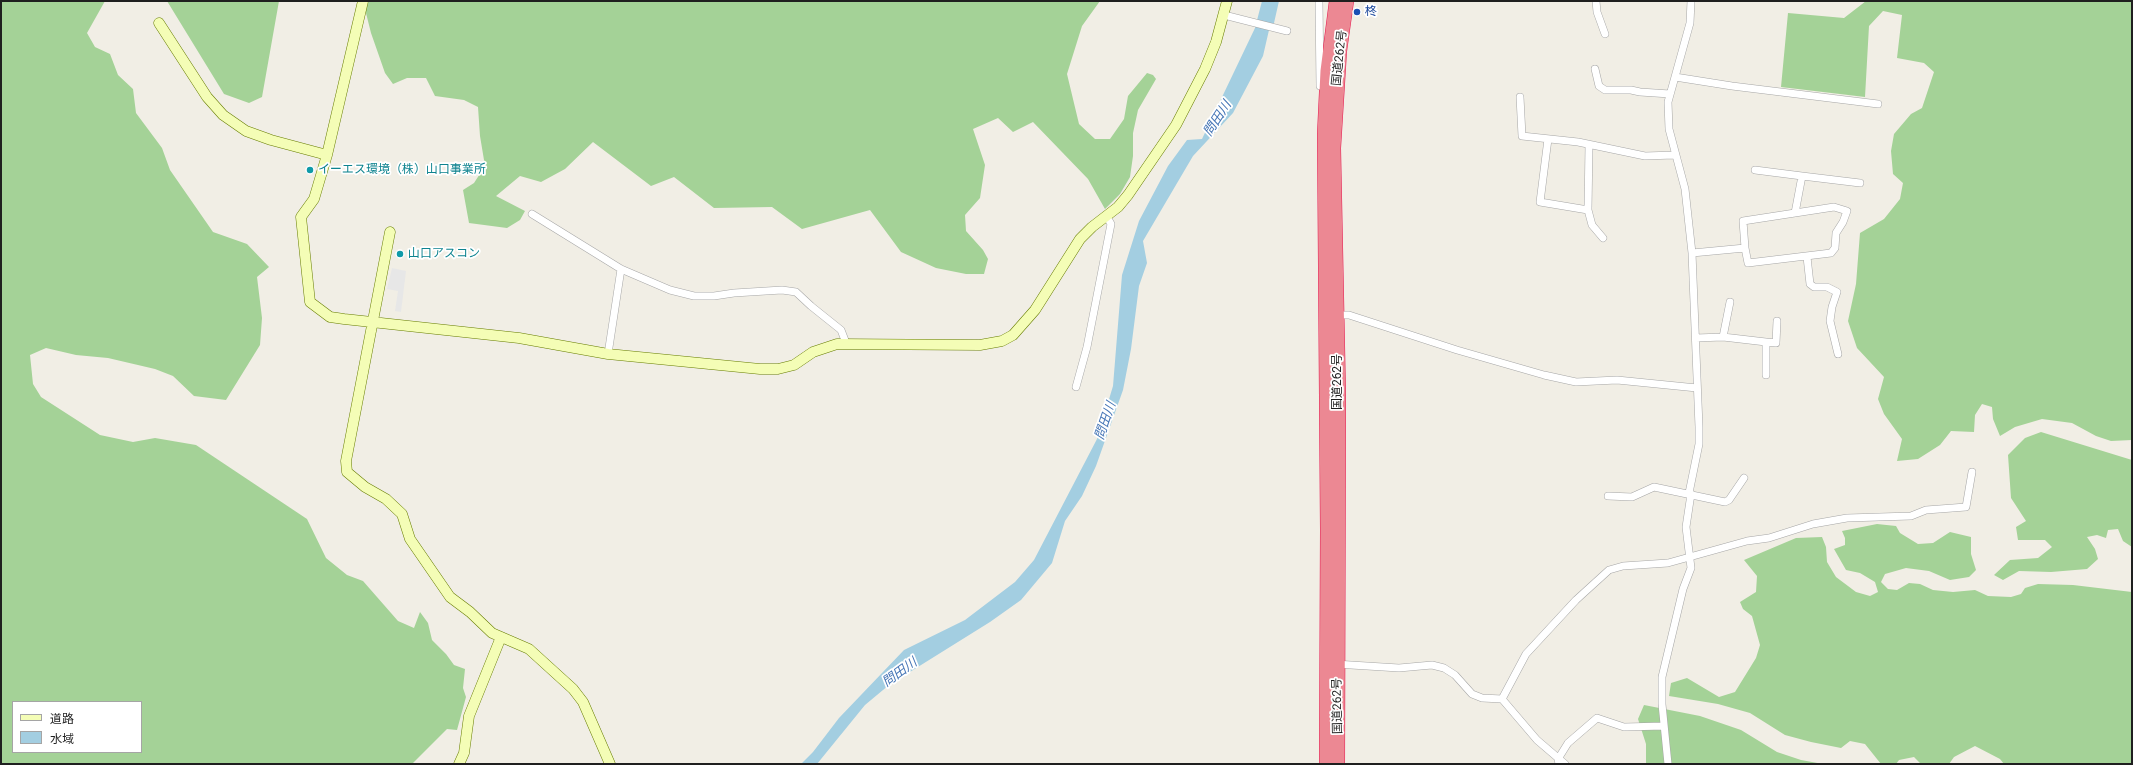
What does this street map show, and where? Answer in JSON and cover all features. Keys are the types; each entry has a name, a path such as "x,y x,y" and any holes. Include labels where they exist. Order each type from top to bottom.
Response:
{"highway":[{"name":"国道262号","path":"1332,314 1324,192 1325,109 1335,1"},
{"name":"国道262号","path":"1326,764 1332,664 1332,314 1334,148 1340,51 1347,1"},
{"name":"国道262号","path":"1332,664 1338,764"}],"street":[{"path":"363,1 327,155 314,199 301,217 310,302 330,317 518,338 608,354 760,369 778,369 794,365 827,346 846,343 980,346 1002,341 1013,335 1025,323 1080,239 1092,226 1107,217 1128,196 1176,125 1205,69 1226,15 1227,1"},
{"path":"1319,1 1324,192"},
{"path":"1596,1 1605,34"},
{"path":"1668,764 1664,726 1662,677 1683,589 1691,568 1686,527 1699,444 1692,253 1685,189 1674,155 1669,129 1668,102 1690,24 1691,1"},
{"path":"1226,15 1285,30"},
{"path":"159,23 207,96 223,115 246,131 271,140 327,155"},
{"path":"1594,69 1599,86 1604,90 1631,90 1670,94"},
{"path":"1675,77 1732,86 1878,104"},
{"path":"1520,97 1522,136 1589,145 1645,156 1674,155"},
{"path":"1548,139 1540,202 1588,210"},
{"path":"1589,145 1588,210 1592,225 1603,238"},
{"path":"1755,170 1860,183"},
{"path":"1795,213 1802,176"},
{"path":"1834,207 1846,210 1843,222 1836,233 1835,248 1831,253 1748,263 1745,248 1743,221 1834,207"},
{"path":"532,214 621,269 670,290 694,296 714,296 734,293 782,290 796,292 841,330 846,343"},
{"path":"1076,387 1087,347 1111,224 1107,217"},
{"path":"390,232 346,461 346,472 365,487 386,499 402,514 410,539 450,596 470,612 485,627 501,637 529,649 573,689 583,702 610,764"},
{"path":"1692,253 1745,248"},
{"path":"1807,257 1810,284 1814,287 1827,287 1837,292 1832,307 1830,321 1838,354"},
{"path":"608,354 621,269"},
{"path":"1723,337 1730,302"},
{"path":"1332,314 1349,316 1544,375 1576,382 1618,380 1697,388"},
{"path":"1696,338 1723,337 1776,343 1777,321"},
{"path":"1766,342 1766,375"},
{"path":"1502,699 1526,654 1576,600 1609,570 1623,566 1668,563 1747,541 1768,538 1813,524 1847,518 1911,516 1926,510 1966,507 1972,472"},
{"path":"1608,496 1632,497 1654,487 1725,502 1729,500 1744,478"},
{"path":"459,764 464,753 469,716 501,637"},
{"path":"1332,664 1392,668 1432,665 1444,668 1455,675 1472,694 1482,698 1502,699 1558,762 1565,764"},
{"path":"1558,762 1568,743 1597,718 1624,727 1664,726"}],"green space":[{"path":"1,1 105,1 87,33 95,47 110,54 118,75 133,89 136,113 162,148 170,170 213,232 247,244 269,267 257,277 262,318 260,345 226,400 194,396 173,376 155,369 108,358 76,355 46,348 30,355 33,384 41,397 100,435 133,442 155,438 196,445 307,519 326,558 347,575 363,581 398,621 414,628 420,612 428,623 432,640 446,654 454,665 465,669 463,688 466,697 457,730 447,729 412,764 1,764"},
{"path":"167,1 279,1 262,97 249,103 224,94"},
{"path":"369,1 1100,1 1082,26 1067,74 1079,124 1095,139 1110,139 1124,119 1128,96 1147,73 1153,75 1156,79 1138,110 1133,133 1133,156 1130,177 1120,194 1105,209 1088,179 1033,122 1013,132 998,118 973,129 985,165 980,198 965,215 966,231 983,250 988,259 984,274 966,274 936,268 901,252 870,210 802,229 772,207 714,208 674,177 651,186 593,142 565,169 541,182 520,176 496,196 525,211 520,220 507,228 469,223 463,190 474,183 485,166 480,136 478,107 464,100 435,96 426,78 407,78 393,84 385,73 371,33 365,9"},
{"path":"1866,1 2132,1 2132,440 2111,441 2096,436 2072,423 2042,419 2015,427 2000,436 1993,419 1992,407 1982,404 1975,415 1974,432 1951,431 1940,445 1918,459 1897,461 1902,439 1884,414 1878,399 1884,377 1857,348 1848,321 1856,284 1860,233 1884,219 1900,199 1903,183 1893,174 1891,151 1894,134 1911,114 1922,108 1934,72 1924,63 1897,58 1902,15 1883,11 1869,26 1865,97 1781,87 1788,13 1844,18"},
{"path":"2041,432 2132,460 2132,547 2123,541 2118,529 2108,530 2106,538 2097,535 2087,537 2095,549 2098,559 2087,569 2051,572 2019,571 2003,580 1994,575 2010,560 2038,558 2052,547 2045,540 2018,540 2016,527 2026,521 2011,498 2008,455 2025,438"},
{"path":"1877,524 1896,526 1900,533 1918,544 1933,543 1950,532 1971,537 1971,554 1976,570 1969,577 1950,580 1929,571 1906,568 1885,574 1881,582 1888,589 1897,590 1909,583 1920,584 1933,590 1953,592 1975,590 1988,596 2011,597 2021,594 2025,588 2038,584 2073,585 2132,592 2132,764 2004,764 2000,759 1975,746 1954,757 1949,764 1921,764 1914,757 1899,760 1896,764 1881,764 1865,744 1850,741 1841,748 1811,742 1785,735 1750,713 1718,704 1669,696 1671,683 1687,678 1719,697 1735,692 1756,658 1760,645 1752,616 1743,609 1740,602 1756,592 1757,576 1744,560 1796,538 1822,537 1826,547 1827,562 1836,577 1856,592 1870,596 1878,592 1875,582 1860,573 1846,570 1834,549 1845,545 1845,538 1842,531"},
{"path":"1644,705 1700,716 1741,730 1777,752 1801,760 1823,764 1646,764 1646,744 1638,719"}],"shaded area":[{"path":"392,268 406,271 401,312 395,311 398,291 387,289"}],"water":[{"name":"問田川","path":"1262,1 1279,1 1274,23 1269,30 1263,56 1233,113 1193,156 1143,241 1147,263 1139,286 1131,349 1123,390 1096,466 1082,496 1065,521 1052,563 1021,600 990,622 889,685 865,705 817,764 801,764 813,752 839,718 904,650 965,620 1015,582 1034,560 1097,439 1113,386 1122,275 1139,221 1168,166 1187,140 1202,139 1255,28"}],"place":[{"name":"柊","path":"1357,12"},
{"name":"イーエス環境（株）山口事業所","path":"310,170"},
{"name":"山口アスコン","path":"400,254"}]}
